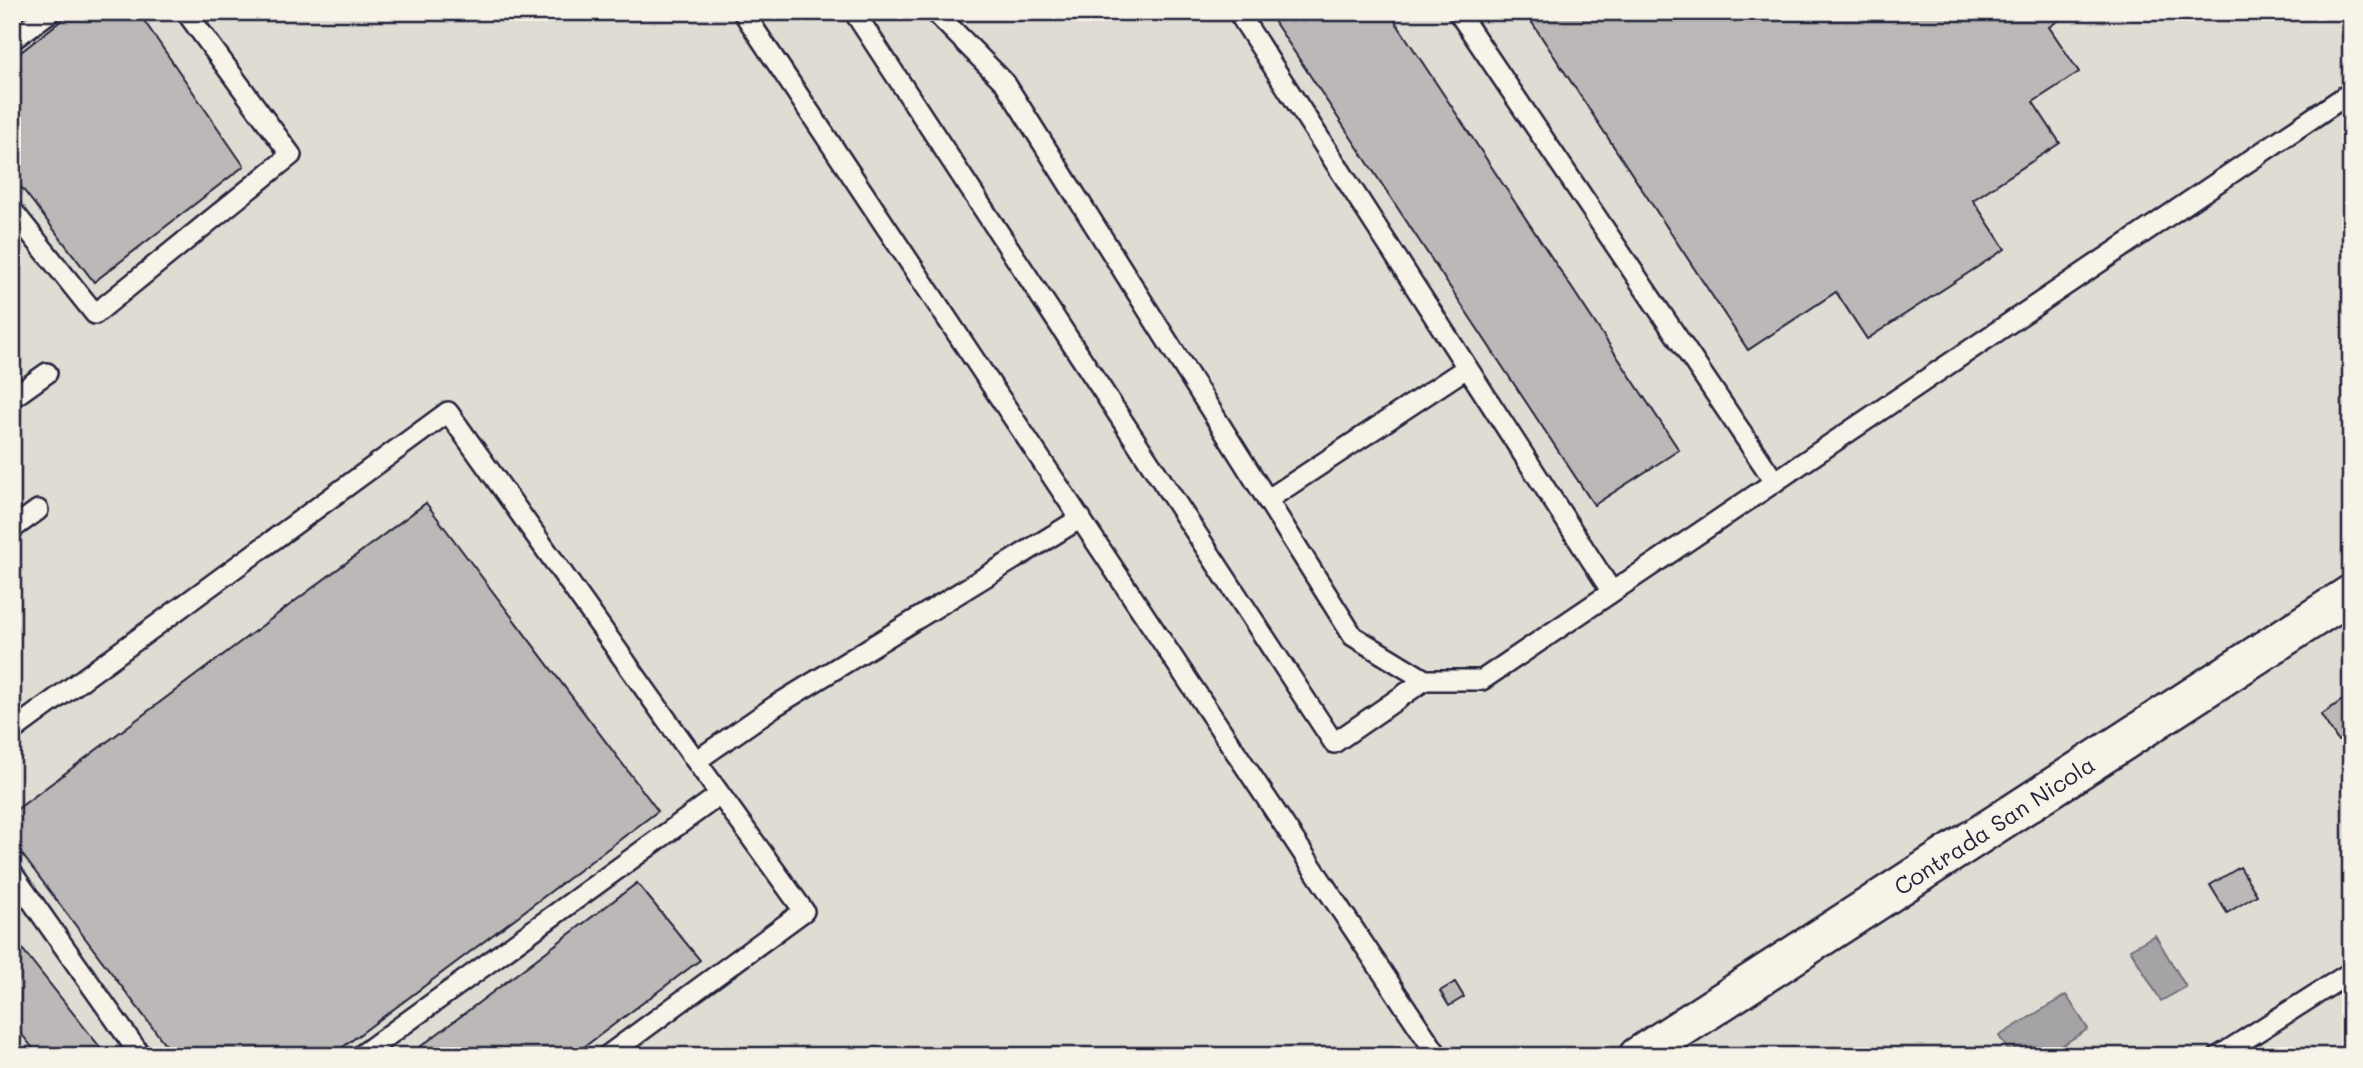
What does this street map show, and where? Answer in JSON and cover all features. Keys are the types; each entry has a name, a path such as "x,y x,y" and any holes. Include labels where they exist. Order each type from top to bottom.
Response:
{"street":[{"name":"Contrada San Nicola","path":"1651,1052 2351,594"}],"lane":[{"path":"12,40 50,12"},
{"path":"12,210 95,314 291,155 186,12"},
{"path":"743,12 1438,1056"},
{"path":"854,12 1334,743 1425,680"},
{"path":"935,12 1005,83 1353,636 1425,680 1482,680 2351,92"},
{"path":"1238,12 1465,369 1612,592"},
{"path":"1458,12 1775,482"},
{"path":"1267,500 1465,369"},
{"path":"12,398 47,373"},
{"path":"12,731 448,412 696,761 718,796 804,911 607,1056"},
{"path":"12,528 38,510"},
{"path":"696,761 775,706 1081,518"},
{"path":"360,1056 718,796"},
{"path":"12,873 141,1056"},
{"path":"2219,1056 2351,972"}],"shaded area":[{"path":"12,12 2351,12 2351,1056 12,1056"},
{"path":"2155,935 2186,987 2161,1001 2130,949"},
{"path":"2066,995 2088,1029 2045,1056 2012,1056 1999,1036"}],"building":[{"path":"72,12 138,12 244,166 94,282 12,175 12,59"},
{"path":"1268,12 1389,12 1679,450 1594,505"},
{"path":"1525,12 2071,12 2049,27 2079,72 2033,102 2060,143 1973,200 2005,249 1867,339 1836,292 1748,350"},
{"path":"426,503 658,811 331,1056 174,1056 12,841 12,813"},
{"path":"2351,694 2351,734 2338,741 2321,715"},
{"path":"2240,867 2257,895 2227,913 2210,885"},
{"path":"637,883 700,960 572,1056 408,1056"},
{"path":"12,936 107,1056 39,1056 12,1022"},
{"path":"1455,982 1464,997 1449,1006 1440,991"}]}
